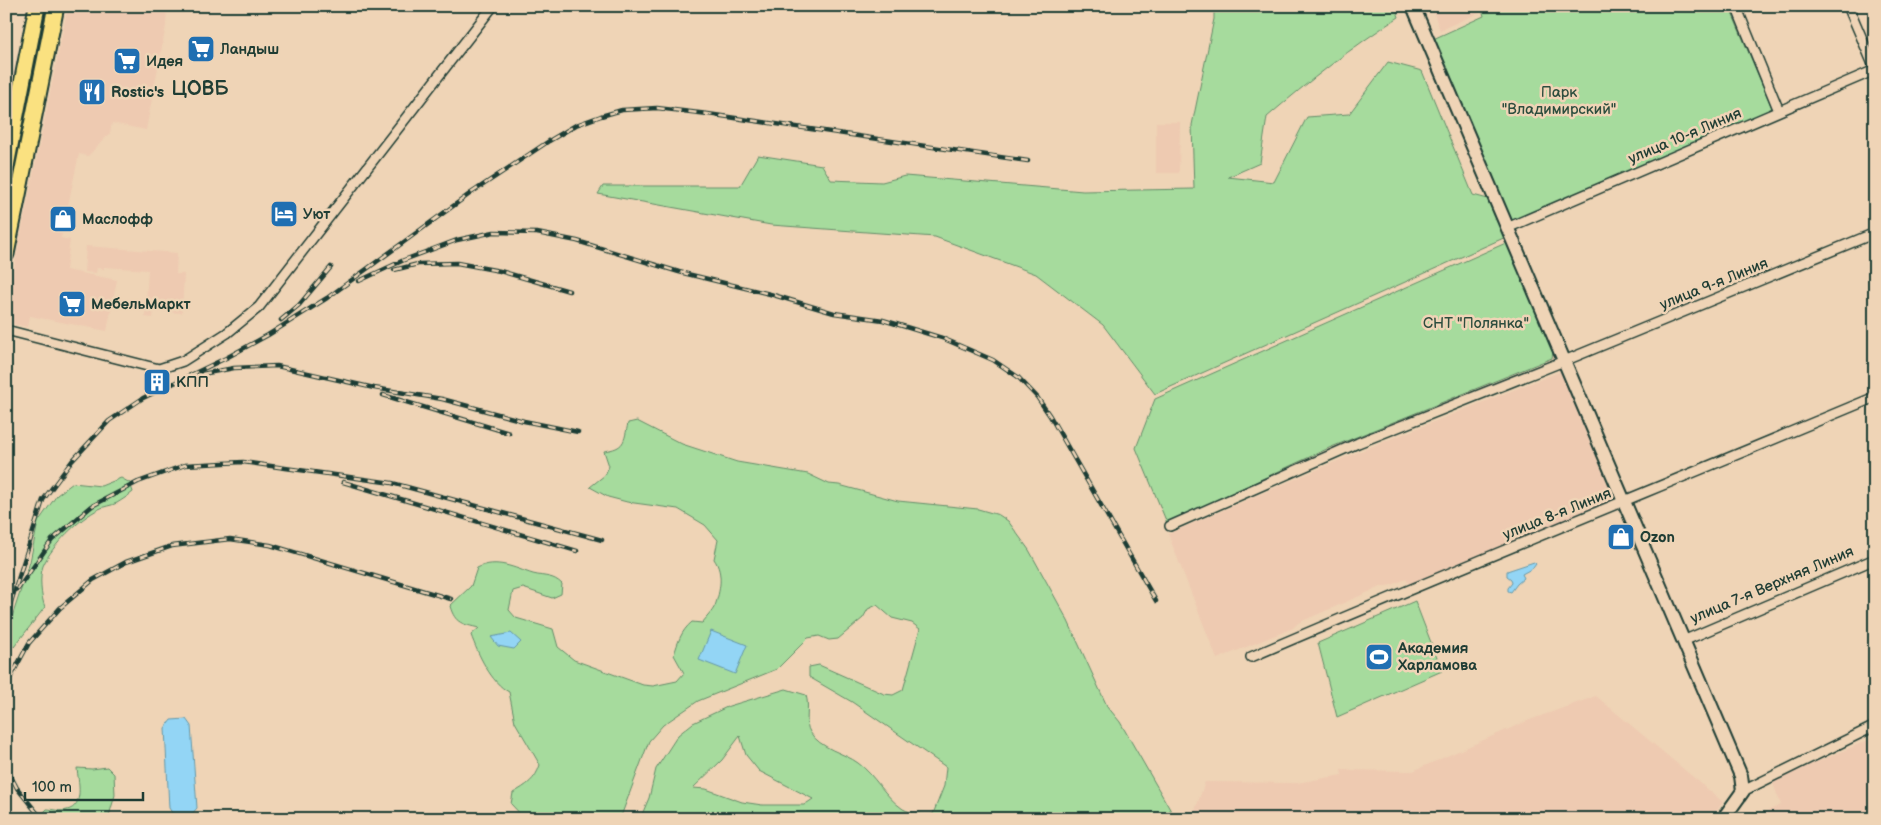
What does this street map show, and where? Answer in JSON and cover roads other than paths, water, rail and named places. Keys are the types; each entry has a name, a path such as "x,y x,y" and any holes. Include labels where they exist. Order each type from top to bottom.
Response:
{"highway":[{"path":"6,166 10,128 37,6"},
{"path":"6,254 56,6"}],"street":[{"path":"6,330 159,369 184,361 220,337 259,307 493,6"},
{"path":"1413,6 1741,776 1743,791"},
{"path":"1736,6 1780,111"},
{"path":"1848,6 1875,69"},
{"name":"улица 10-я Линия","path":"1507,228 1875,69"},
{"name":"улица 9-я Линия","path":"1170,526 1358,443 1564,361 1875,233"},
{"name":"улица 8-я Линия","path":"1251,657 1393,596 1875,397"},
{"name":"улица 7-я Верхняя Линия","path":"1683,641 1875,559"},
{"path":"1723,819 1743,791 1874,726"}],"water":[{"path":"1534,562 1536,564 1533,568 1522,574 1524,578 1511,592 1508,591 1512,583 1511,579 1507,576 1507,571"},
{"path":"711,631 747,645 735,674 699,660"},
{"path":"511,633 521,642 514,649 498,646 491,637"},
{"path":"186,719 191,726 197,808 191,815 174,816 169,808 165,728 171,720"}],"railway":[{"path":"6,618 43,500 72,461 109,421 143,398 226,358 268,335 327,298 471,193 576,125 622,110 657,108 1028,161"},
{"path":"359,281 404,260 457,240 494,232 537,233 577,241 679,272 770,294 834,313 883,320 942,338 993,360 1018,377 1037,397 1050,416 1156,601"},
{"path":"394,270 418,264 457,263 500,271 569,291"},
{"path":"281,320 299,305 331,267"},
{"path":"202,374 234,368 277,366 374,388 442,399 524,421 578,432"},
{"path":"383,395 509,433"},
{"path":"18,589 52,540 92,506 138,482 185,465 243,462 392,483 602,540"},
{"path":"343,482 577,551"},
{"path":"6,686 29,643 60,608 93,580 126,562 172,546 230,539 270,545 451,599"},
{"path":"6,767 17,788 42,819"}],"place":[{"name":"Ландыш","path":"201,49"},
{"name":"Идея","path":"127,61"},
{"name":"Rostic's","path":"92,92"},
{"name":"Уют","path":"284,214"},
{"name":"Маслофф","path":"63,219"},
{"name":"МебельМаркт","path":"72,304"},
{"name":"КПП","path":"157,382"},
{"name":"Ozon","path":"1621,537"},
{"name":"Академия Харламова","path":"1379,657"}],"district":[{"name":"ЦОВБ","path":"200,89"}],"park label":[{"name":"Парк \"Владимирский\"","path":"1559,100"},
{"name":"СНТ \"Полянка\"","path":"1476,323"}]}
